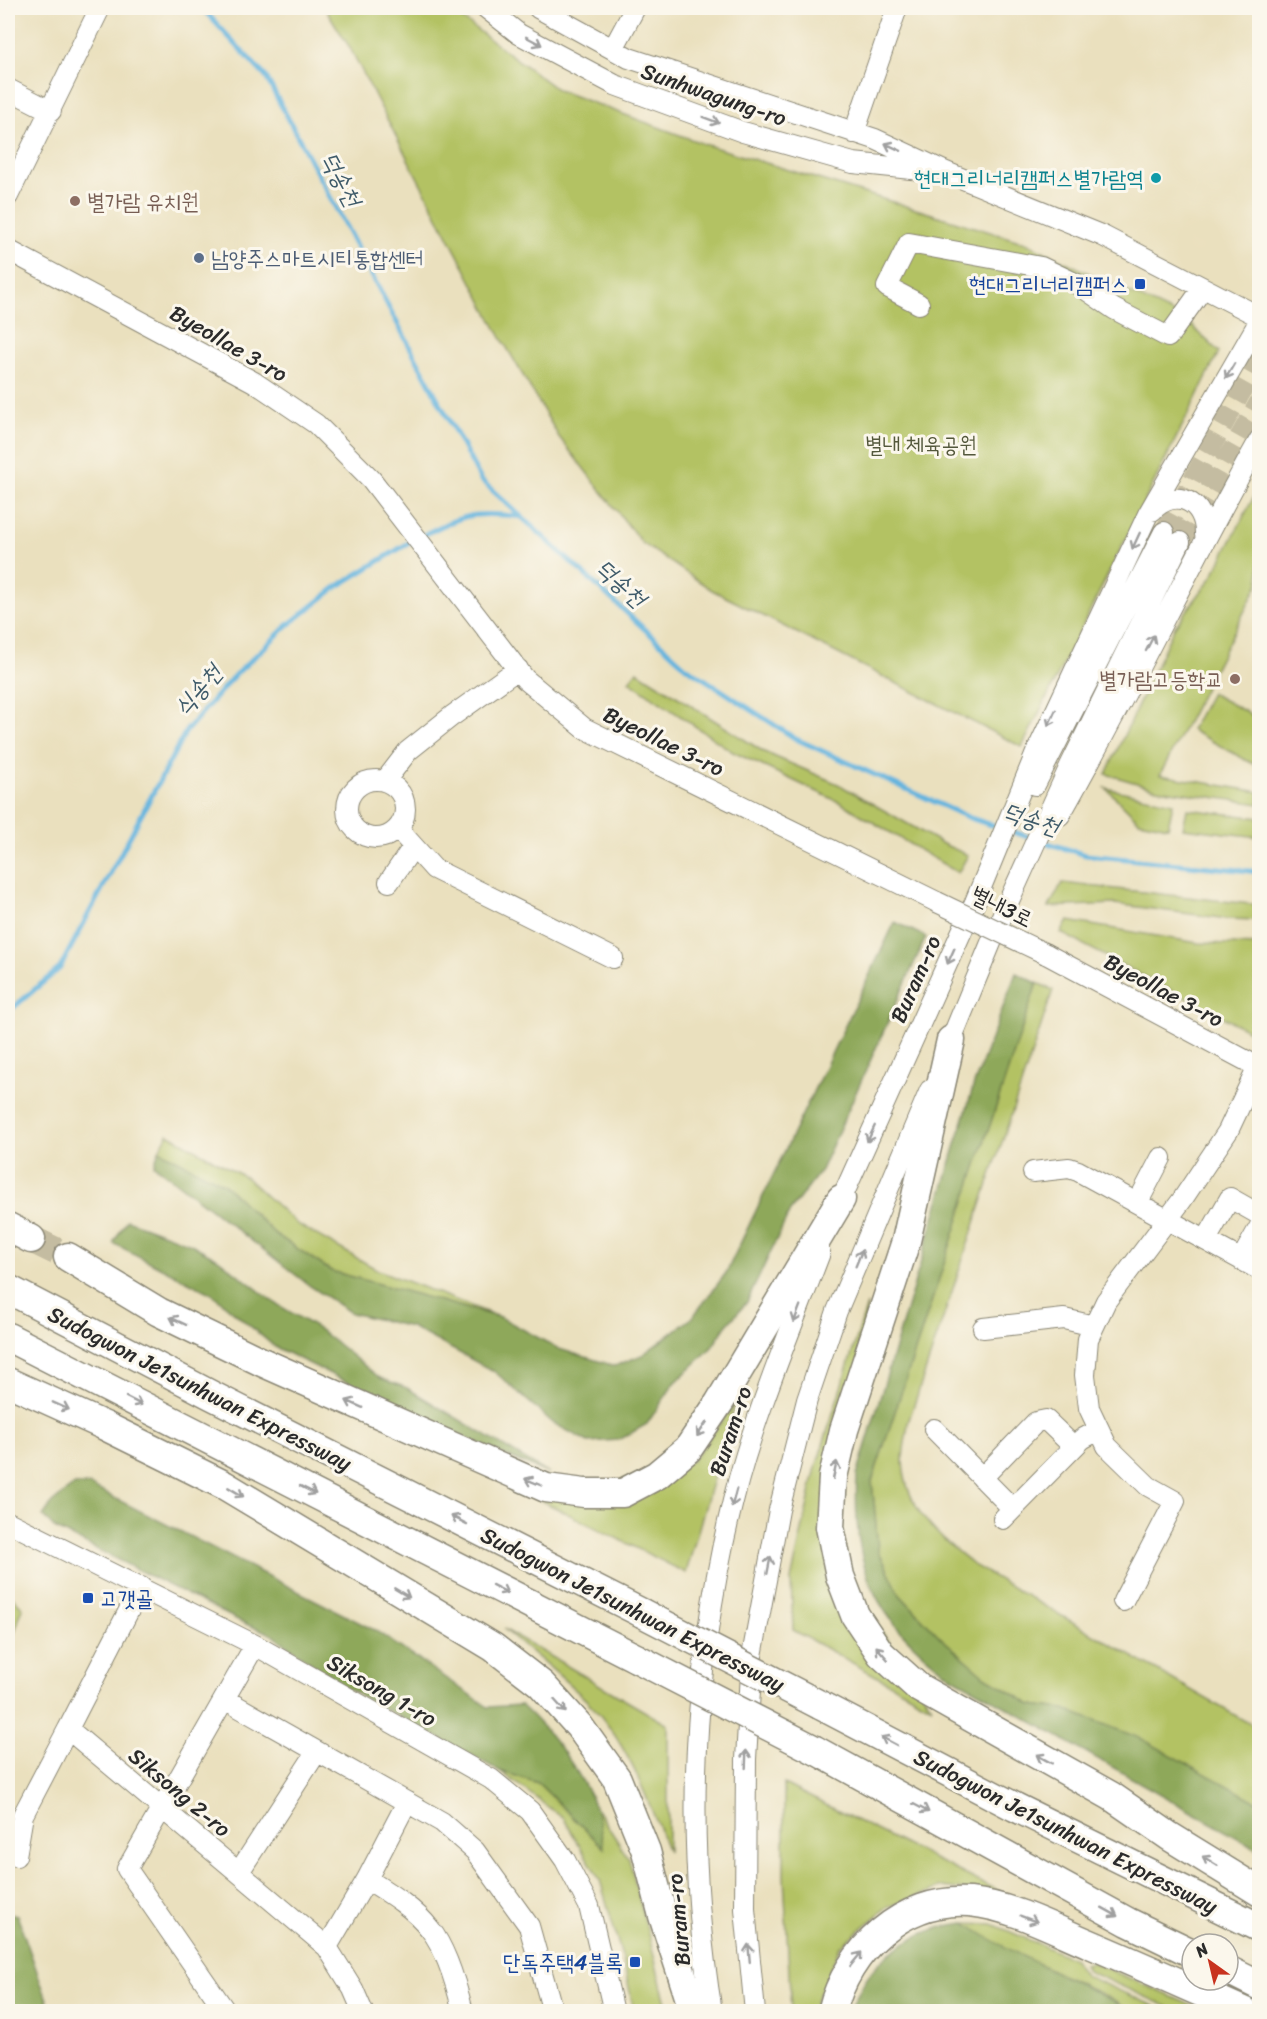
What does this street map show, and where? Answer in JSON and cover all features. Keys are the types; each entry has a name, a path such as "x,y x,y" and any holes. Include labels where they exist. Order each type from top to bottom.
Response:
{"highway":[{"path":"951,1040 906,1241 844,1430 833,1477 830,1527 840,1576 855,1615 881,1654 920,1688 1111,1796 1260,1892"},
{"path":"68,1257 159,1312 264,1363 536,1484 546,1488 584,1493 623,1493 657,1475 688,1449 719,1403 841,1199"},
{"name":"Sudogwon Je1sunhwan Expressway","path":"8,1289 211,1395 642,1612 1015,1807 1260,1928"},
{"name":"Sudogwon Je1sunhwan Expressway","path":"8,1337 815,1750 1128,1922 1180,1947"},
{"path":"8,1382 224,1485 493,1647 541,1684 579,1726 617,1779 646,1851 663,1916 694,2012"},
{"path":"832,2012 837,1990 853,1961 902,1916 934,1905 969,1902 1008,1911 1050,1927 1245,2012"},
{"path":"1240,1976 1260,1986"}],"street":[{"path":"8,196 100,8"},
{"name":"Sunhwagung-ro","path":"486,8 519,34 615,85 743,132 852,163 946,172"},
{"name":"Sunhwagung-ro","path":"538,8 629,58 875,139 946,172 1103,236 1260,319"},
{"path":"612,49 635,8"},
{"path":"854,133 897,8"},
{"path":"8,89 51,111"},
{"path":"919,304 887,287 909,243 1041,267 1079,285 1114,309 1168,337 1203,288"},
{"name":"Byeollae 3-ro","path":"8,250 254,382 316,424 371,479 525,679 584,728 937,902"},
{"path":"1043,755 1148,514 1260,319"},
{"path":"755,2012 745,1909 746,1760 752,1656 779,1510 807,1400 837,1311 1002,916 1077,768 1260,440"},
{"path":"1148,514 1159,503 1171,499 1186,501 1196,507 1205,521 1205,535"},
{"path":"1043,755 1172,537 1077,768"},
{"path":"386,781 408,752 452,716 518,669"},
{"name":"Buram-ro","path":"712,2012 696,1840 696,1749 706,1625 733,1500 772,1380 841,1199 1043,755"},
{"path":"374,779 386,781 396,787 402,796 405,807 404,819 398,829 388,836 377,839 366,837 356,831 349,822 346,811 348,799 353,789 363,782 374,779"},
{"path":"398,829 412,847 434,868 613,958"},
{"path":"389,882 412,847"},
{"name":"별내3로","path":"937,902 1046,954"},
{"name":"Byeollae 3-ro","path":"1046,954 1259,1067"},
{"path":"1123,1601 1175,1502 1148,1486 1107,1446 1089,1408 1086,1375 1088,1339 1106,1301 1168,1218 1228,1131 1259,1067"},
{"path":"1138,1202 1161,1158"},
{"path":"1033,1172 1069,1168 1168,1218 1260,1270"},
{"path":"1206,1240 1230,1198 1260,1215"},
{"path":"1241,1260 1260,1226"},
{"path":"983,1328 1064,1318 1094,1326"},
{"path":"982,1478 1036,1422 1046,1420 1074,1447"},
{"path":"934,1429 982,1478 1008,1514 1082,1439 1100,1430"},
{"name":"Siksong 1-ro","path":"8,1521 255,1645 491,1779 530,1811 565,1860 589,1906 614,2012"},
{"path":"16,1856 23,1815 141,1587"},
{"path":"226,2012 127,1869 226,1700 255,1645"},
{"path":"226,1700 316,1753 442,1822 475,1851 501,1883 530,1926 553,2012"},
{"name":"Siksong 2-ro","path":"68,1729 327,1947 353,1989 363,2012"},
{"path":"238,1872 316,1753"},
{"path":"327,1947 367,1879 407,1802"},
{"path":"367,1879 395,1897 430,1929 455,1981 463,2012"}],"green space":[{"name":"별내 체육공원","path":"325,8 448,8 558,90 704,144 1026,243 1185,319 1219,352 1022,747 712,590 642,543 559,437 500,336 350,48"},
{"path":"1259,487 1259,583 1160,775 1259,792 1259,804 1157,789 1106,774 1174,628 1212,577"},
{"path":"637,671 764,752 838,784 943,844 968,855 958,873 841,803 733,752 629,681"},
{"path":"1211,693 1259,719 1259,751 1253,764 1191,730"},
{"path":"1106,788 1173,803 1168,827 1139,821"},
{"path":"1187,809 1259,818 1259,837 1183,828"},
{"path":"1062,883 1259,905 1259,920 1228,919 1115,904 1049,907"},
{"path":"1068,921 1198,943 1259,945 1259,1036 1061,933"},
{"path":"895,922 926,937 821,1170 790,1211 747,1302 726,1326 712,1347 673,1385 647,1424 619,1440 588,1442 553,1423 495,1372 411,1327 351,1313 310,1286 154,1165 159,1150 224,1184 275,1234 331,1271 502,1318 559,1349 615,1366 642,1355 692,1318 726,1273"},
{"path":"1016,973 1037,983 872,1481 878,1550 900,1595 941,1638 985,1676 1031,1705 1064,1709 1142,1739 1259,1803 1259,1850 951,1676 903,1635 886,1613 873,1590 864,1565 856,1508 857,1475 974,1084"},
{"path":"1037,983 1053,990 908,1423 903,1456 905,1478 917,1508 927,1521 949,1545 975,1566 1259,1729 1259,1803 1064,1709 1031,1705 985,1676 941,1638 900,1595 878,1550 872,1481"},
{"path":"168,1134 247,1178 297,1224 378,1270 502,1318 331,1271 275,1234 224,1184 159,1150"},
{"path":"127,1220 191,1244 218,1259 275,1303 320,1330 380,1378 407,1388 549,1474 360,1393 349,1383 275,1347 212,1294 113,1243"},
{"path":"867,1305 866,1326 825,1547 932,1707 793,1630 791,1580 816,1467"},
{"path":"735,1403 686,1573 524,1492 549,1499 692,1461"},
{"path":"74,1485 89,1485 376,1631 488,1707 521,1705 553,1739 581,1779 597,1812 604,1848 538,1783 500,1771 346,1688 270,1633 248,1625 54,1528 43,1516 52,1503"},
{"path":"8,1592 23,1608 8,1651"},
{"path":"504,1629 668,1725 668,1852 636,1772 615,1735 588,1702"},
{"path":"500,1771 538,1783 603,1847 596,1808 629,1859 668,2011 634,2011 623,1960 600,1880 564,1819"},
{"path":"784,1784 1006,1895 942,1887 886,1908 840,1947 816,2001 817,2011 791,2011 784,1877"},
{"path":"8,1913 17,1915 51,2011 8,2011"},
{"path":"965,1923 992,1924 1074,1959 1084,1975 1165,2011 1130,2011 1104,1995 996,1944"},
{"path":"965,1923 1005,1947 1130,2011 849,2011 868,1975 891,1953 926,1932"},
{"path":"1092,1962 1204,2011 1177,2011 1087,1971 1084,1964"}],"waterway":[{"name":"덕송천","path":"202,8 266,77 481,480 686,667 796,739 970,818 1001,828"},
{"name":"식송천","path":"420,537 447,523 469,516 492,514 522,517"},
{"name":"식송천","path":"8,1012 60,968 186,731 233,677 288,625 338,586 412,541"},
{"name":"덕송천","path":"1010,831 1032,838"},
{"name":"덕송천","path":"1041,841 1086,855 1260,872"}],"tunnel":[{"path":"1164,532 1260,358"},
{"path":"1180,542 1260,401"},
{"path":"31,1239 68,1257"}],"place":[{"name":"현대그리너리캠퍼스별가람역","path":"1156,178"},
{"name":"별가람 유치원","path":"75,201"},
{"name":"남양주스마트시티통합센터","path":"199,258"},
{"name":"현대그리너리캠퍼스","path":"1140,284"},
{"name":"별가람고등학교","path":"1235,679"},
{"name":"고갯골","path":"88,1598"},
{"name":"단독주택4블록","path":"635,1962"}]}
